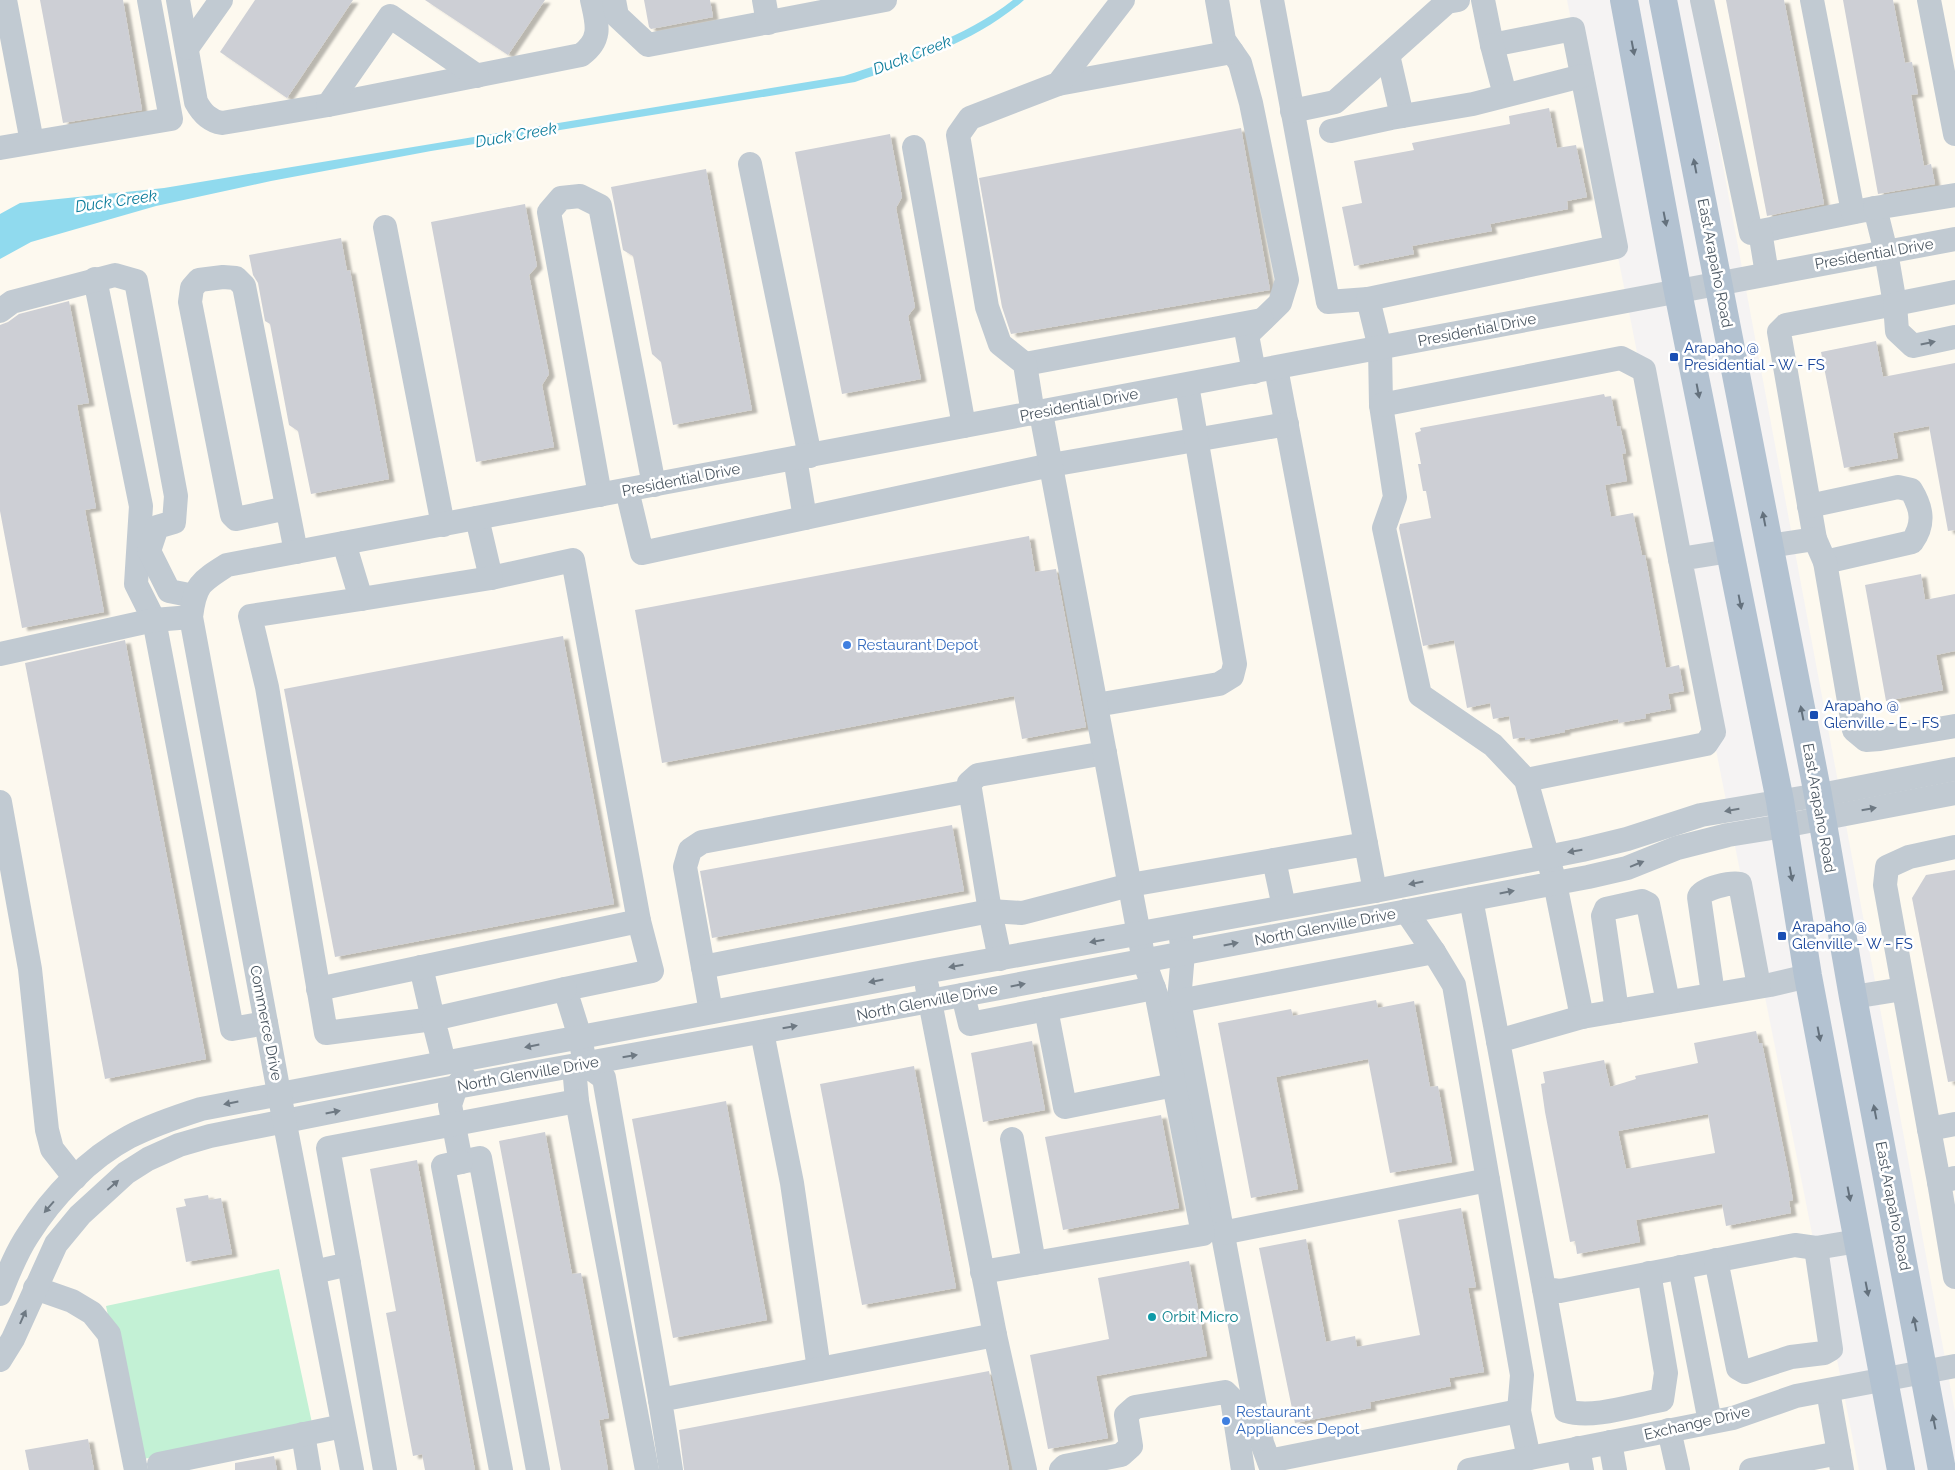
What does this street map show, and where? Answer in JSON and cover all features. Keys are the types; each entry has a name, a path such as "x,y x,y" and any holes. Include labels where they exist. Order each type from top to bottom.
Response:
{"main road":[{"path":"1624,0 1678,292 1781,814 1808,976 1901,1470"},
{"name":"East Arapaho Road","path":"1663,0 1786,632 1942,1470"},
{"path":"1730,552 1759,584 1772,617 1786,632"}],"street":[{"path":"5,0 32,142"},
{"path":"0,148 171,119 149,0"},
{"path":"178,0 196,102 204,115 222,123 328,105 581,56 596,38 596,23 592,0"},
{"path":"187,48 221,0"},
{"path":"614,0 617,16 648,45 766,11 885,0"},
{"path":"1058,84 1123,0"},
{"path":"1217,0 1224,40 1240,63 1251,103 1287,280 1280,303 1247,335 1265,370 1287,424 1375,891"},
{"path":"1272,0 1328,302 1368,299 1616,247 1573,30 1492,44"},
{"path":"1292,111 1336,102 1447,2 1458,0"},
{"path":"1483,0 1505,95"},
{"path":"1702,0 1751,233 1864,210 1955,195"},
{"path":"1812,0 1864,210 1886,252 1895,304 1897,331 1913,346 1955,337"},
{"path":"1930,0 1955,134"},
{"path":"328,105 390,16 477,76"},
{"path":"982,1272 1203,1234 1154,988 1144,961 1051,465 1025,364 1000,344 987,307 958,135 970,118 1058,84 1232,52"},
{"path":"1388,55 1402,116"},
{"path":"1331,131 1473,104 1582,76"},
{"path":"914,147 964,426"},
{"path":"750,164 803,457 805,518"},
{"path":"600,495 549,212 561,198 580,196 600,206 654,485"},
{"path":"385,227 443,524"},
{"path":"1760,231 1767,274"},
{"name":"Presidential Drive","path":"197,597 227,565 1955,239"},
{"path":"0,311 12,302 114,274 136,281 176,496 174,522 157,527 144,551 136,584 154,620 232,1029 266,1023"},
{"path":"287,508 236,519 232,515 190,302 192,288 199,280 236,278 244,286 296,552"},
{"path":"95,279 141,506 144,551 169,591 197,597"},
{"path":"1955,292 1786,325 1778,332 1815,539 1825,562 1854,730 1866,740 1955,726"},
{"path":"1368,299 1380,348 1381,405 1395,497 1384,528 1420,695 1493,745 1526,780 1549,856 1582,1017"},
{"path":"1025,364 1262,320"},
{"path":"1381,405 1621,358 1644,370 1714,732 1706,744 1526,780"},
{"path":"1096,705 1219,684 1232,676 1235,664 1188,385"},
{"path":"628,490 642,553 1051,465 1287,424"},
{"path":"1809,506 1898,487 1910,490 1919,504 1920,530 1912,542 1825,562"},
{"path":"477,518 491,578"},
{"path":"1769,546 1815,539"},
{"path":"344,543 361,599"},
{"path":"1680,560 1730,552"},
{"path":"573,560 639,921 652,971 433,1019 326,1033 267,687 250,616 361,599 491,578 573,560"},
{"path":"0,654 154,620 197,597"},
{"name":"Commerce Drive","path":"197,597 266,1023 352,1470"},
{"path":"1000,959 990,911 969,783 978,774 1105,753"},
{"name":"North Glenville Drive","path":"0,1360 13,1339 56,1244 80,1215 126,1173 148,1159 179,1145 210,1136 456,1088 1184,954 1628,868 1677,848 1728,835 1781,814 1819,806 1955,769"},
{"path":"711,1012 685,867 690,850 702,842 970,791"},
{"name":"North Glenville Drive","path":"1819,806 1955,793"},
{"path":"0,802 30,969 47,1130 52,1149 75,1178"},
{"name":"North Glenville Drive","path":"0,1294 27,1236 46,1210 75,1178 95,1160 128,1138 163,1121 201,1109 924,972 1375,891 1582,850 1627,839 1701,815 1781,814"},
{"path":"703,966 990,911 1022,913 1130,885 1366,844"},
{"path":"1955,847 1910,857 1887,867 1885,885 1929,1129 1947,1180 1955,1277"},
{"path":"1274,860 1284,907"},
{"path":"1713,994 1699,897 1704,890 1733,883 1740,884 1759,986"},
{"path":"1471,899 1566,1411 1579,1415 1662,1400 1666,1373 1649,1273"},
{"path":"1617,1011 1602,916 1606,909 1642,901 1648,904 1668,1002"},
{"path":"1406,911 1454,985 1522,1375 1519,1411 1529,1458"},
{"path":"318,989 639,921"},
{"path":"1179,926 1184,954 1179,1001 1262,1443 1270,1466 1519,1411"},
{"path":"1179,1001 1434,952"},
{"path":"421,967 444,1062"},
{"path":"924,972 982,1272 1025,1470"},
{"path":"1498,1041 1582,1017 1808,976"},
{"path":"963,995 970,1024 1154,988"},
{"path":"565,989 580,1037 585,1064 604,1078 671,1470"},
{"path":"1853,997 1903,989"},
{"path":"1046,1009 1065,1107 1174,1086"},
{"path":"762,1032 792,1183 819,1369"},
{"path":"461,1162 450,1104 456,1088 470,1067 483,1055"},
{"path":"585,1064 575,1078 577,1101 647,1470"},
{"path":"384,1470 328,1148 577,1101"},
{"path":"1929,1129 1955,1124"},
{"path":"1012,1139 1034,1263"},
{"path":"501,1470 443,1166 480,1158 538,1470"},
{"path":"1222,1233 1488,1180"},
{"path":"1544,1290 1560,1291 1795,1245 1816,1248 1858,1241"},
{"path":"1716,1260 1738,1368 1745,1372 1791,1357 1824,1354 1831,1349 1816,1248"},
{"path":"314,1272 349,1264"},
{"path":"1680,1267 1710,1422"},
{"path":"36,1288 72,1301 92,1314 109,1334 136,1470"},
{"path":"660,1400 995,1335"},
{"name":"Exchange Drive","path":"1469,1470 1529,1458 1580,1459 1610,1442 1732,1418 1796,1396 1884,1381 1955,1366"},
{"path":"1752,1470 1840,1462 1828,1391"},
{"path":"1061,1470 1065,1466 1122,1455 1131,1446 1126,1415 1135,1407 1225,1392 1232,1398 1243,1470"},
{"path":"160,1470 159,1464 343,1426"},
{"path":"1669,1430 1678,1470"},
{"path":"303,1434 309,1470"},
{"path":"1610,1442 1615,1470"}],"shaded area":[{"path":"0,0 1567,0 1859,1470 0,1470"},
{"path":"1692,0 1955,0 1955,1412 1849,841"}],"green space":[{"path":"279,1269 312,1423 139,1460 106,1306"}],"water":[{"name":"Duck Creek","path":"1013,0 1024,0 1006,14 965,39 900,67 855,82 431,151 271,181 156,206 31,242 0,259 0,214 20,203 164,188 844,76 910,54 954,36"}],"building":[{"path":"40,0 123,0 142,110 63,123"},
{"path":"255,0 353,0 287,98 220,52"},
{"path":"425,0 545,0 508,55"},
{"path":"644,0 710,0 713,17 651,29"},
{"path":"1726,0 1784,0 1824,204 1767,216"},
{"path":"1843,0 1893,0 1905,63 1912,62 1918,94 1911,95 1924,166 1931,164 1935,184 1878,194"},
{"path":"1549,108 1557,148 1576,145 1587,197 1567,201 1568,209 1490,224 1492,231 1412,246 1414,254 1354,266 1342,207 1362,203 1354,161 1414,150 1412,143 1510,124 1509,116"},
{"path":"1241,128 1270,290 1011,334 1002,307 979,178"},
{"path":"890,134 902,197 896,208 915,307 908,316 921,379 842,394 795,152"},
{"path":"706,169 752,410 673,425 661,362 652,354 633,256 623,250 611,187"},
{"path":"525,204 537,266 529,275 549,374 542,385 554,447 476,462 431,222"},
{"path":"341,238 347,271 350,270 389,479 311,494 298,431 289,425 270,324 265,321 258,283 253,275 249,255"},
{"path":"69,301 89,403 77,405 96,508 85,510 104,612 22,628 0,511 0,325 19,314"},
{"path":"1876,341 1883,377 1955,363 1955,530 1948,531 1929,426 1893,433 1898,458 1844,468 1821,352"},
{"path":"1604,394 1605,397 1611,396 1617,426 1620,426 1626,453 1622,454 1627,481 1605,485 1611,517 1633,513 1642,555 1645,555 1666,668 1679,665 1684,691 1668,694 1671,709 1645,714 1646,718 1619,723 1618,719 1525,740 1525,737 1513,739 1509,716 1493,719 1490,703 1467,708 1454,640 1423,646 1399,528 1400,524 1431,518 1426,491 1423,491 1418,464 1421,464 1415,433 1421,431 1420,428"},
{"path":"1029,536 1035,572 1056,569 1086,727 1022,739 1014,696 662,763 635,610"},
{"path":"1921,574 1925,600 1955,594 1955,651 1936,655 1943,690 1886,701 1865,585"},
{"path":"563,636 614,904 335,957 284,689"},
{"path":"125,640 206,1059 105,1079 25,663"},
{"path":"952,825 964,891 712,938 700,871"},
{"path":"1955,870 1955,1081 1948,1082 1912,898 1926,875"},
{"path":"1376,1000 1378,1008 1414,1001 1430,1087 1438,1086 1452,1162 1390,1173 1368,1059 1276,1077 1298,1189 1251,1198 1218,1023 1291,1009 1293,1016"},
{"path":"1756,1031 1759,1043 1762,1043 1788,1171 1793,1200 1789,1201 1791,1213 1726,1226 1722,1204 1636,1220 1640,1242 1577,1254 1575,1241 1570,1242 1545,1112 1541,1084 1545,1083 1543,1072 1604,1060 1610,1087 1636,1079 1635,1076 1698,1063 1694,1043","holes":["1708,1114 1715,1153 1626,1169 1618,1131"]},
{"path":"1032,1041 1045,1110 983,1122 971,1053"},
{"path":"914,1066 956,1288 862,1305 820,1084"},
{"path":"726,1101 767,1320 673,1338 632,1119"},
{"path":"1161,1115 1179,1208 1063,1230 1045,1137"},
{"path":"545,1132 572,1274 581,1273 609,1418 599,1420 608,1470 561,1470 499,1141"},
{"path":"417,1160 475,1470 425,1470 422,1454 413,1456 386,1313 396,1311 370,1169"},
{"path":"208,1195 209,1200 221,1198 232,1254 186,1262 176,1208 186,1206 184,1199"},
{"path":"1461,1208 1476,1287 1468,1288 1484,1372 1449,1378 1451,1386 1370,1402 1371,1408 1295,1423 1259,1248 1306,1239 1326,1342 1355,1336 1357,1347 1420,1335 1398,1220"},
{"path":"1189,1261 1207,1356 1096,1376 1108,1438 1048,1449 1030,1355 1109,1339 1098,1278"},
{"path":"989,1371 1009,1470 684,1470 679,1430"},
{"path":"88,1439 94,1470 29,1470 25,1450"},
{"path":"274,1456 277,1470 235,1470 235,1463"}],"place":[{"name":"Arapaho @ Presidential - W - FS","path":"1674,357"},
{"name":"Restaurant Depot","path":"847,645"},
{"name":"Arapaho @ Glenville - E - FS","path":"1814,715"},
{"name":"Arapaho @ Glenville - W - FS","path":"1782,936"},
{"name":"Orbit Micro","path":"1152,1317"},
{"name":"Restaurant Appliances Depot","path":"1226,1421"}]}
